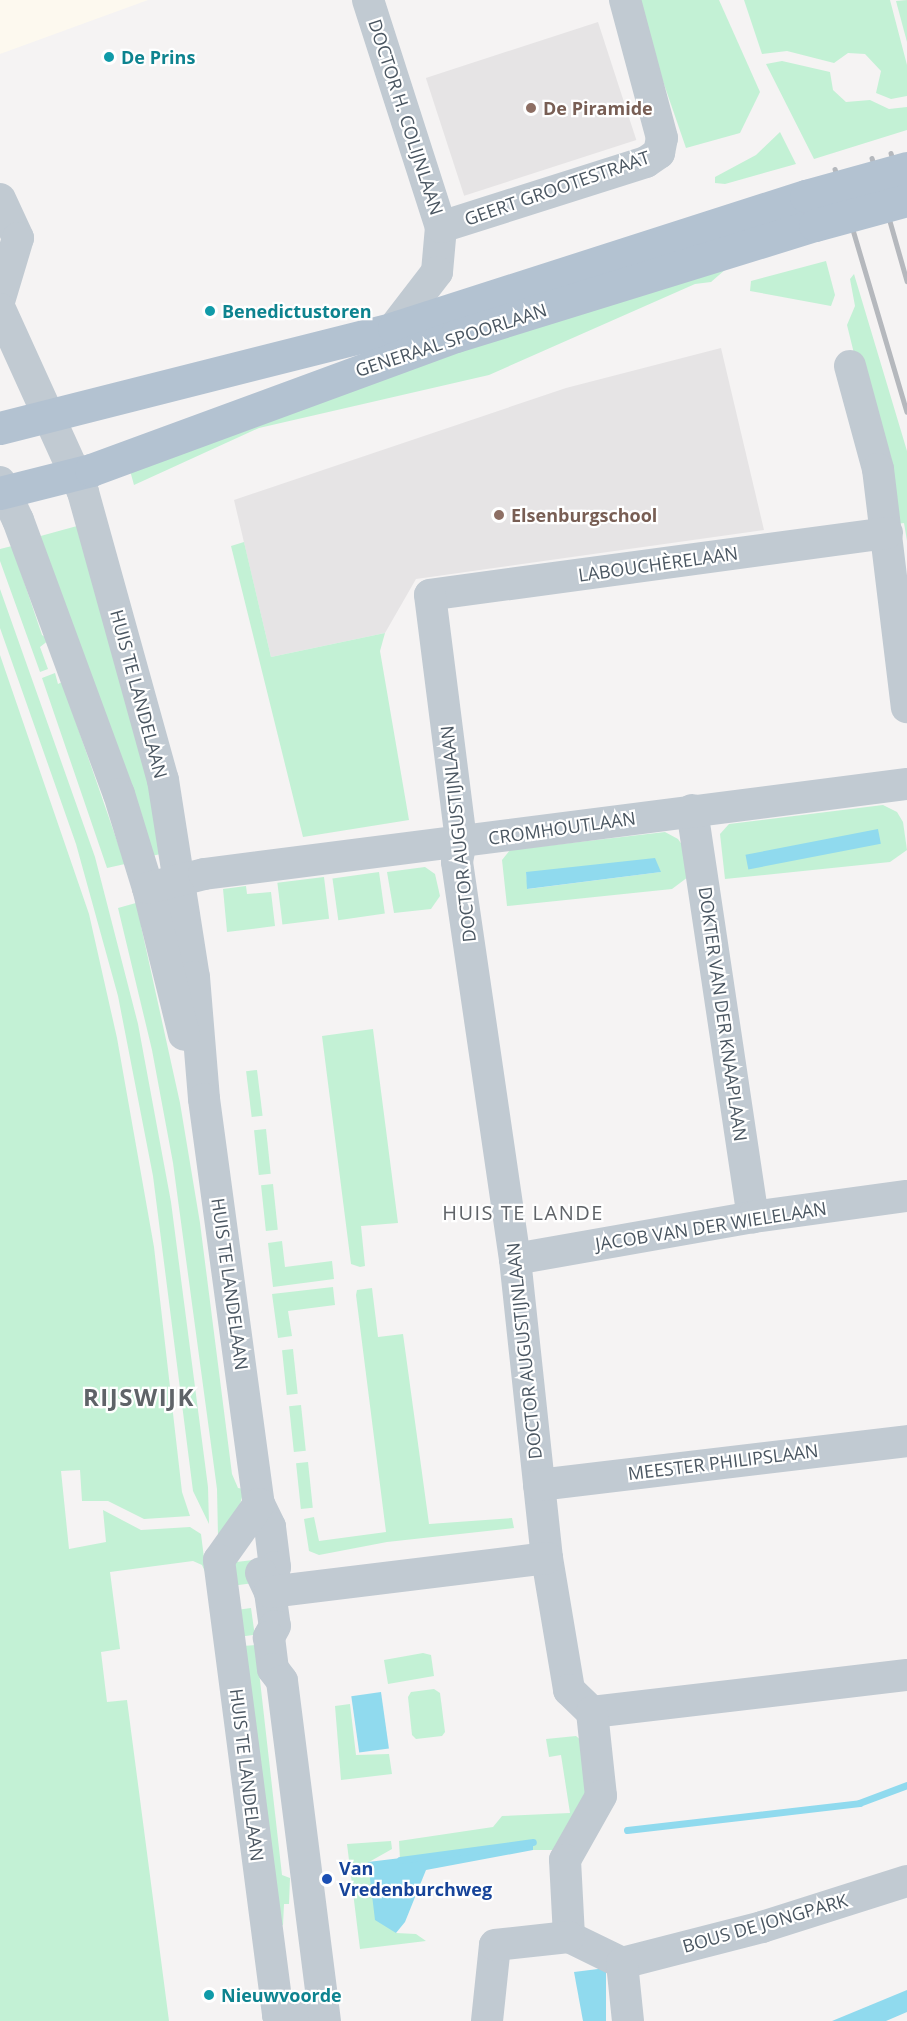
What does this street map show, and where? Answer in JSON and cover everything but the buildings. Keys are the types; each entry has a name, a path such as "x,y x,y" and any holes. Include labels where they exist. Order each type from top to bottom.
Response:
{"main road":[{"name":"GENERAAL SPOORLAAN","path":"2,489 76,474 810,210 907,168"},
{"name":"GENERAAL SPOORLAAN","path":"0,428 394,328 810,210 907,200"}],"street":[{"name":"DOCTOR H. COLIJNLAAN","path":"368,0 441,227 437,272 394,328"},
{"name":"GEERT GROOTESTRAAT","path":"441,227 646,162 659,153 662,138 625,0"},
{"path":"0,199 18,238 0,298"},
{"name":"HUIS TE LANDELAAN","path":"0,309 76,474 148,716 180,879 197,1001 204,1099 259,1504 270,1527 274,1557 270,1593 275,1626 284,1635 288,1667 282,1681 322,2017 278,2015 219,1560 259,1504"},
{"path":"850,366 872,440 907,707"},
{"name":"HUIS TE LANDELAAN","path":"2,489 101,739 148,888 192,1066 204,1099"},
{"name":"LABOUCHÈRELAAN","path":"430,595 886,533"},
{"name":"DOCTOR AUGUSTIJNLAAN","path":"430,595 461,841 458,862 515,1259 547,1558 569,1690 592,1712"},
{"name":"CROMHOUTLAAN","path":"148,888 180,879 692,810 907,784"},
{"name":"DOKTER VAN DER KNAAPLAAN","path":"692,810 753,1217"},
{"name":"JACOB VAN DER WIELELAAN","path":"515,1259 753,1217 907,1197"},
{"name":"MEESTER PHILIPSLAAN","path":"539,1485 907,1441"},
{"path":"270,1593 547,1558"},
{"path":"569,1937 566,1860 601,1796 592,1712 907,1675"},
{"name":"BOUS DE JONGPARK","path":"622,1963 762,1927 907,1881"},
{"path":"487,2021 495,1945 569,1937 622,1963 628,2021"}],"shaded area":[{"path":"0,0 148,0 0,54"},
{"name":"De Piramide","path":"598,22 636,140 464,196 426,78"},
{"name":"Elsenburgschool","path":"721,348 764,530 416,579 385,633 271,657 234,500 566,388"}],"green space":[{"path":"635,0 719,0 760,92 740,133 686,148"},
{"path":"744,0 890,0 907,65 907,96 891,99 876,93 881,71 865,54 848,53 834,63 787,51 762,54"},
{"path":"907,0 907,42 896,1"},
{"path":"782,61 830,72 833,90 846,102 870,100 889,109 907,107 907,130 814,159 766,64"},
{"path":"780,132 796,164 725,184 715,183 715,177 756,155"},
{"path":"826,261 835,295 831,306 750,291 751,281"},
{"path":"726,269 711,282 695,284 489,375 259,428 134,485 129,467 337,387"},
{"path":"854,274 907,451 907,541 904,523 896,524 847,325 855,306 850,279"},
{"path":"77,526 123,663 166,853 146,857 37,537"},
{"path":"244,542 271,657 385,633 380,651 409,820 303,837 231,546"},
{"path":"12,546 42,635 49,640 40,647 48,669 40,672 0,561 0,549"},
{"path":"0,589 95,857 138,1024 171,1202 208,1487 209,1524 193,1491 153,1176 118,996 76,844 0,628"},
{"path":"0,655 89,914 117,1038 154,1247 182,1492 190,1516 144,1519 108,1501 82,1501 80,1470 61,1471 69,1549 106,1542 103,1510 141,1530 190,1527 201,1534 206,1574 202,1565 193,1561 110,1572 120,1649 101,1652 107,1702 127,1700 169,2021 0,2021"},
{"path":"55,673 58,684 62,682 125,864 107,868 42,678"},
{"path":"883,805 897,812 903,822 907,850 890,862 725,879 720,834 729,824"},
{"path":"665,832 678,839 685,849 688,877 672,889 507,906 502,860 510,850","holes":["661,872 528,889 526,873"]},
{"path":"425,867 435,874 440,896 431,909 394,913 387,872"},
{"path":"379,872 385,914 338,920 332,879"},
{"path":"324,877 329,919 282,924 277,883"},
{"path":"246,886 247,894 271,892 275,926 227,932 223,889"},
{"path":"143,901 141,926 180,1103 200,1223 232,1474 238,1488 244,1489 237,1517 218,1536 217,1489 173,1163 152,1050 118,908"},
{"path":"373,1029 398,1223 361,1226 365,1266 360,1267 351,1264 322,1036"},
{"path":"257,1070 263,1116 252,1117 246,1071"},
{"path":"266,1129 271,1174 259,1175 254,1130"},
{"path":"273,1184 278,1230 266,1231 261,1185"},
{"path":"282,1241 285,1267 332,1261 334,1279 273,1287 268,1243"},
{"path":"333,1287 335,1305 288,1311 292,1336 278,1338 272,1294"},
{"path":"372,1288 378,1337 403,1334 429,1524 512,1518 514,1528 387,1542 319,1555 309,1551 304,1519 314,1517 319,1541 386,1532 356,1295 357,1290"},
{"path":"293,1349 298,1394 287,1395 282,1350"},
{"path":"301,1405 306,1451 294,1452 289,1406"},
{"path":"308,1462 313,1508 301,1509 296,1463"},
{"path":"253,1560 256,1583 235,1585 232,1563"},
{"path":"251,1608 255,1635 242,1637 238,1610"},
{"path":"256,1645 282,1875 290,1878 289,1904 284,1904 283,1925 279,1926 243,1646"},
{"path":"423,1653 431,1655 434,1676 388,1684 384,1660"},
{"path":"434,1689 440,1693 445,1732 442,1736 416,1739 412,1735 408,1697 411,1692"},
{"path":"350,1704 356,1755 389,1754 392,1774 341,1780 335,1706"},
{"path":"576,1736 583,1742 587,1795 557,1850 533,1850 532,1842 400,1860 399,1841 493,1827 502,1816 570,1813 561,1755 549,1757 546,1739"},
{"path":"391,1841 392,1849 369,1862 396,1933 416,1934 426,1941 360,1949 347,1844"}],"water":[{"path":"878,829 881,844 748,869 745,855"},
{"path":"655,858 661,872 527,889 526,872"},
{"path":"381,1692 389,1748 359,1753 351,1696"},
{"path":"533,1842 533,1850 426,1870 405,1922 396,1933 375,1920 368,1862"},
{"path":"606,1968 606,2021 583,2021 574,1972"},
{"path":"907,1990 907,2012 886,2021 832,2021"}],"waterway":[{"path":"627,1830 859,1803 907,1785"},
{"path":"400,1860 533,1842"}],"railway":[{"path":"891,153 907,212"},
{"path":"872,158 907,281"},
{"path":"835,169 907,412"}],"place":[{"name":"De Prins","path":"109,57"},
{"name":"De Piramide","path":"531,108"},
{"name":"Benedictustoren","path":"210,311"},
{"name":"Elsenburgschool","path":"499,515"},
{"name":"Van Vredenburchweg","path":"327,1879"},
{"name":"Nieuwvoorde","path":"209,1995"}],"district":[{"name":"HUIS TE LANDE","path":"523,1212"},
{"name":"RIJSWIJK","path":"139,1397"}]}
